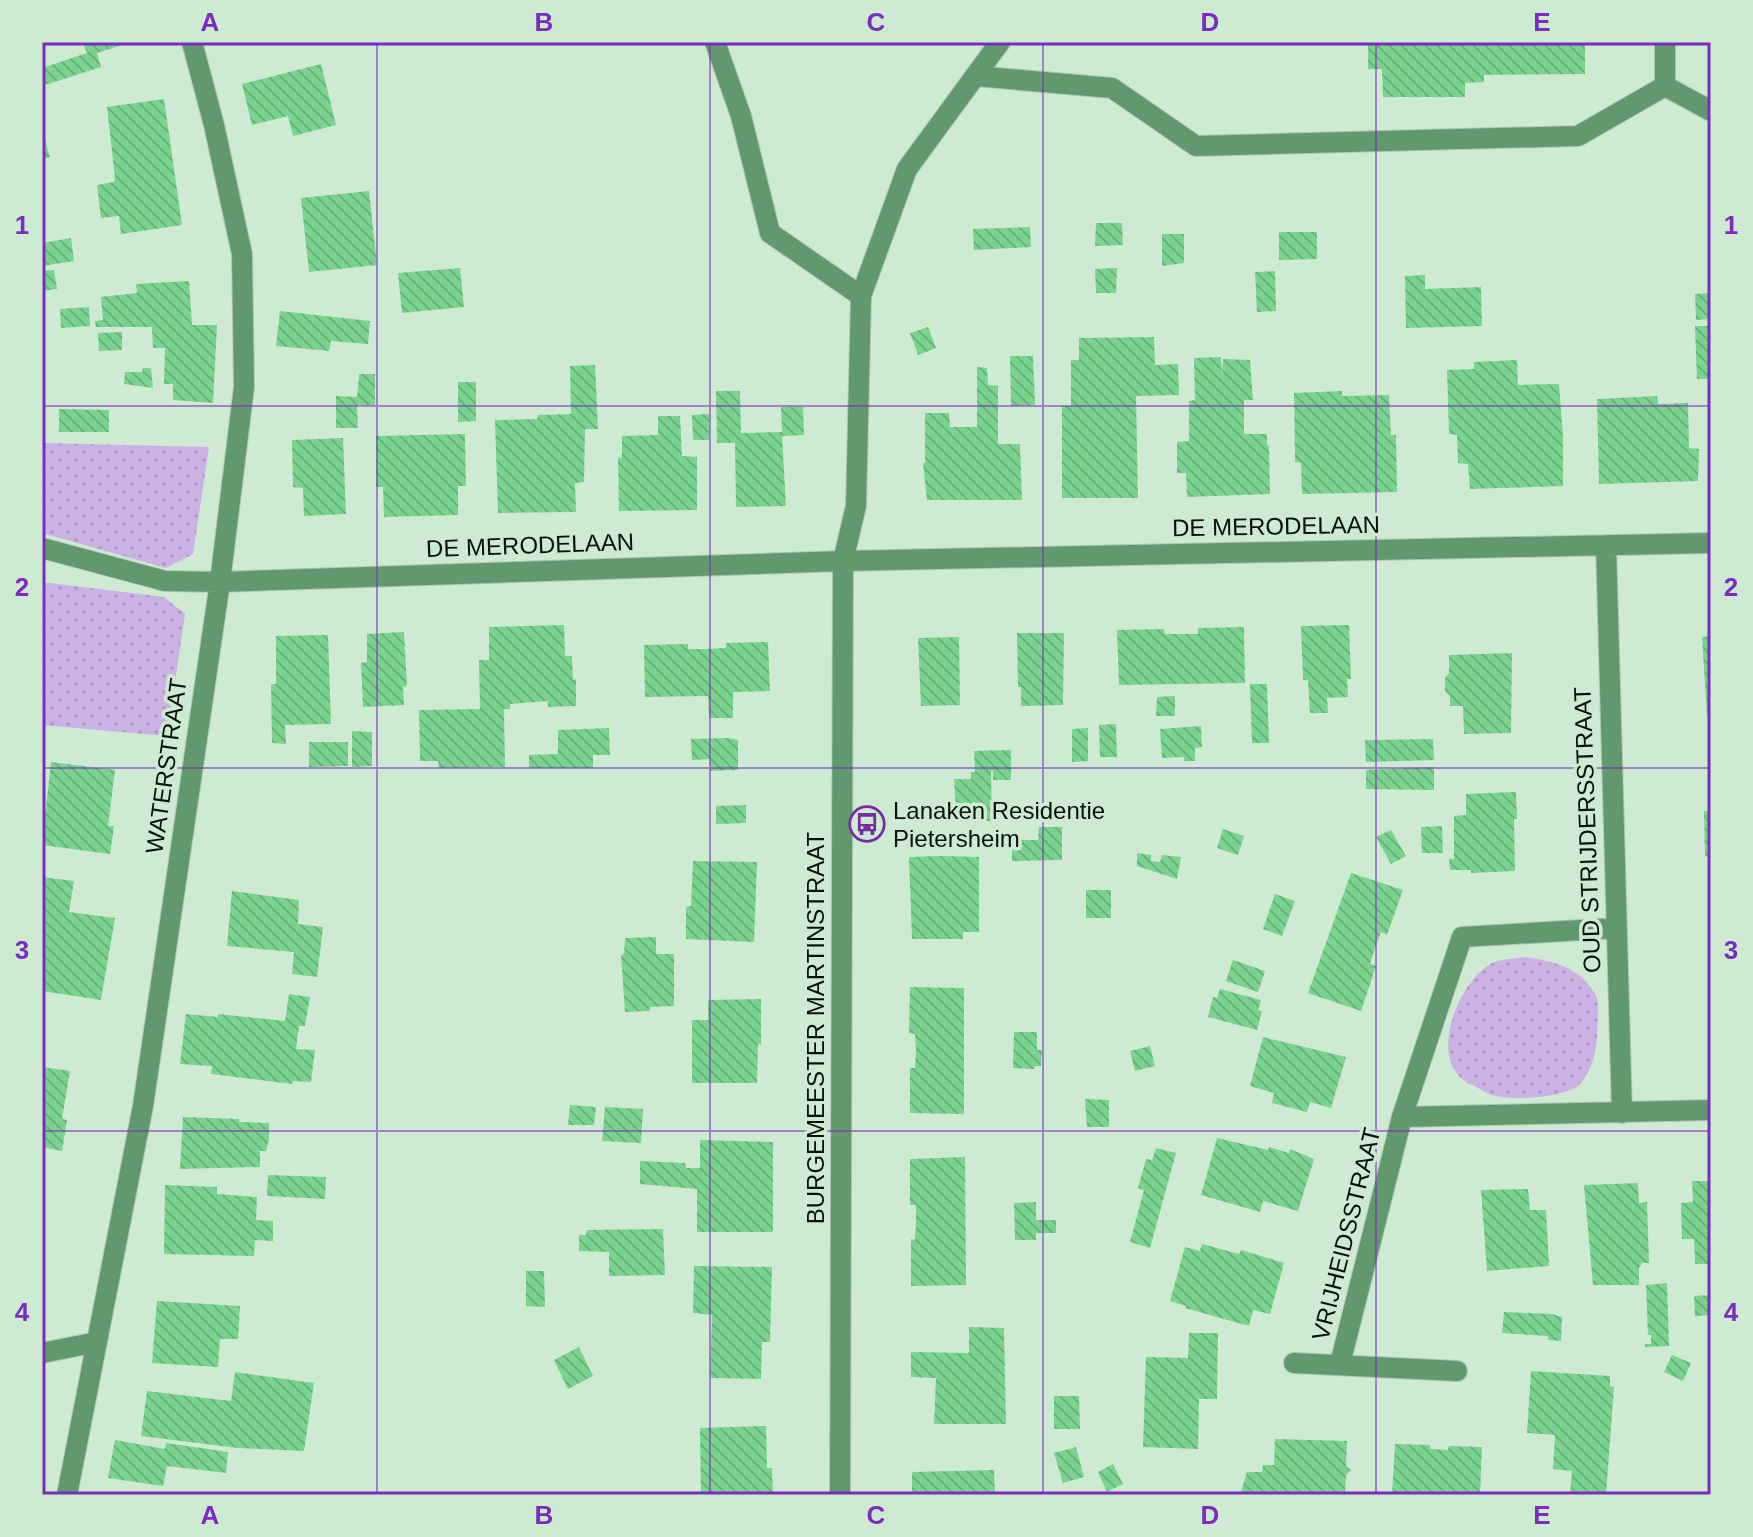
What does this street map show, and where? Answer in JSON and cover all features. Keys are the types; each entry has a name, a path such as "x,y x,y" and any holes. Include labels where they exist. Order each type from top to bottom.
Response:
{"street":[{"name":"WATERSTRAAT","path":"67,1495 143,1106 220,582 244,387 242,254 192,42"},
{"path":"715,42 741,116 770,233 861,296"},
{"name":"BURGEMEESTER MARTINSTRAAT","path":"840,1495 843,561 856,506 861,296 907,169 1000,42"},
{"path":"1665,42 1665,86"},
{"path":"975,76 1112,88 1196,146 1578,136 1665,86"},
{"path":"1665,86 1711,111"},
{"name":"DE MERODELAAN","path":"42,548 165,581 220,582 843,561 1711,543"},
{"name":"OUD STRIJDERSSTRAAT","path":"1606,545 1622,1113"},
{"name":"VRIJHEIDSSTRAAT","path":"1340,1364 1402,1117 1462,937 1616,928"},
{"path":"1402,1117 1711,1110"},
{"path":"42,1353 97,1342"},
{"name":"VRIJHEIDSSTRAAT","path":"1294,1363 1457,1371"}],"shaded area":[{"path":"42,443 209,447 193,554 166,568 42,533"},
{"path":"42,582 164,597 185,614 167,736 42,725"},
{"path":"1524,957 1565,967 1590,986 1598,1004 1596,1046 1588,1073 1573,1089 1538,1097 1500,1097 1470,1084 1457,1073 1450,1059 1448,1042 1451,1024 1466,989 1477,975 1492,963"}],"building":[{"path":"83,42 128,43 97,53 101,67 42,86 42,68 87,53"},
{"path":"1585,42 1585,74 1484,75 1484,82 1465,83 1465,97 1383,97 1382,69 1368,69 1368,44"},
{"path":"321,64 336,125 293,136 288,116 252,125 242,84"},
{"path":"164,99 182,225 121,234 119,216 101,218 97,185 114,182 115,178 107,107"},
{"path":"42,129 50,157 42,159"},
{"path":"369,191 377,265 309,272 301,198"},
{"path":"1096,223 1122,223 1123,245 1095,246"},
{"path":"1030,227 1031,247 974,250 973,229"},
{"path":"1279,232 1317,232 1317,259 1279,260"},
{"path":"1162,234 1184,234 1184,263 1162,266"},
{"path":"71,238 74,261 42,266 42,243"},
{"path":"460,268 464,307 402,313 398,273"},
{"path":"1117,268 1116,293 1096,293 1095,269"},
{"path":"54,270 57,289 42,291 42,271"},
{"path":"1275,271 1276,311 1257,312 1255,272"},
{"path":"1425,275 1425,289 1481,287 1482,326 1406,328 1405,276"},
{"path":"189,281 192,325 217,325 213,403 173,400 173,384 164,384 165,348 153,348 152,327 96,327 95,321 103,320 101,297 137,293 136,284"},
{"path":"1711,293 1711,319 1696,320 1695,294"},
{"path":"89,307 90,326 61,328 60,309"},
{"path":"280,311 370,321 368,344 331,341 329,351 276,346"},
{"path":"1695,326 1711,326 1711,379 1697,379"},
{"path":"928,327 936,348 918,355 910,333"},
{"path":"122,332 122,350 99,351 98,333"},
{"path":"1154,337 1155,365 1178,364 1179,395 1136,396 1138,498 1062,498 1062,406 1071,406 1071,360 1079,360 1079,338"},
{"path":"1010,356 1033,356 1035,405 1011,406"},
{"path":"1221,357 1222,375 1223,359 1250,360 1253,400 1244,400 1244,434 1267,434 1270,494 1187,497 1186,473 1177,473 1177,442 1189,441 1189,401 1195,400 1194,358"},
{"path":"1517,360 1518,385 1559,384 1563,486 1470,489 1468,464 1458,463 1457,435 1449,434 1447,370 1474,369 1474,362"},
{"path":"595,365 598,429 585,429 584,482 575,483 576,512 498,513 495,420 571,414 570,366"},
{"path":"977,367 987,368 988,385 998,386 998,444 1020,444 1022,500 927,500 923,463 925,413 949,413 950,427 977,427"},
{"path":"143,368 151,368 153,388 124,384 125,372 142,372"},
{"path":"359,374 375,374 375,405 357,405 358,428 336,428 336,396 357,397"},
{"path":"458,382 476,382 476,421 458,422"},
{"path":"716,391 740,391 741,433 782,432 781,407 803,407 804,435 782,436 786,506 736,507 735,443 717,443"},
{"path":"1342,391 1342,396 1389,395 1391,435 1396,435 1397,492 1302,494 1301,463 1295,462 1294,393"},
{"path":"1657,396 1658,404 1688,403 1689,448 1699,449 1698,481 1599,484 1597,399"},
{"path":"59,409 109,410 109,432 59,432"},
{"path":"709,414 709,440 693,440 692,415"},
{"path":"658,416 680,416 682,456 697,457 697,510 619,511 618,458 622,457 622,436 658,435"},
{"path":"465,434 466,486 458,486 458,515 384,517 383,487 376,487 376,436"},
{"path":"343,438 346,514 304,516 303,488 293,487 292,440"},
{"path":"564,625 565,656 572,656 573,680 576,679 576,706 548,707 548,701 510,704 510,709 504,709 505,767 439,768 438,761 420,761 419,710 480,709 479,660 489,660 489,627"},
{"path":"1349,625 1351,679 1347,679 1348,697 1327,698 1328,713 1310,713 1308,680 1303,680 1301,626"},
{"path":"1244,627 1245,683 1119,685 1117,630 1164,629 1165,634 1198,634 1198,628"},
{"path":"404,632 407,686 403,687 404,705 363,707 361,663 367,662 367,634"},
{"path":"1017,633 1064,633 1063,705 1021,706"},
{"path":"328,635 331,724 285,725 286,744 272,743 271,684 276,684 276,636"},
{"path":"1711,636 1711,716 1707,716 1702,637"},
{"path":"959,637 960,705 921,706 918,638"},
{"path":"768,642 770,691 733,692 733,718 709,718 708,696 645,697 644,645 688,644 688,649 706,649 726,648 726,643"},
{"path":"1512,653 1511,733 1464,734 1463,706 1450,706 1450,696 1445,691 1449,655"},
{"path":"1250,684 1267,684 1269,743 1252,743"},
{"path":"1175,696 1175,716 1156,716 1157,697"},
{"path":"1116,724 1117,757 1100,757 1099,725"},
{"path":"1201,726 1202,747 1195,748 1195,761 1184,761 1184,757 1162,758 1160,729"},
{"path":"609,728 610,755 593,755 593,768 529,768 529,755 558,754 558,730"},
{"path":"1088,728 1088,761 1072,762 1072,729"},
{"path":"352,731 372,732 372,766 352,767"},
{"path":"691,739 738,740 738,770 710,771 710,759 692,760"},
{"path":"1433,739 1434,760 1366,762 1365,740"},
{"path":"309,742 348,742 348,766 309,767"},
{"path":"1011,750 1011,780 993,780 991,771 992,821 972,821 972,809 956,809 954,779 971,779 971,772 975,772 974,751"},
{"path":"51,762 115,770 108,826 114,826 110,854 42,845"},
{"path":"1434,767 1434,790 1366,789 1366,770"},
{"path":"1516,792 1515,871 1471,873 1471,870 1450,870 1449,859 1454,859 1454,816 1466,815 1466,794"},
{"path":"746,805 746,823 716,824 716,806"},
{"path":"1704,811 1711,811 1711,858 1705,856"},
{"path":"1442,826 1443,853 1422,853 1421,827"},
{"path":"1039,827 1062,827 1062,860 1012,861 1012,840 1038,840"},
{"path":"1223,829 1244,836 1238,855 1217,848"},
{"path":"1391,830 1406,856 1391,864 1376,837"},
{"path":"1137,853 1151,855 1151,861 1160,862 1162,855 1181,857 1177,879 1137,866"},
{"path":"909,857 979,857 979,932 963,932 963,939 912,939"},
{"path":"693,861 757,862 754,942 686,939 686,907 691,906"},
{"path":"1351,873 1403,890 1387,935 1381,932 1375,948 1370,964 1376,966 1361,1011 1308,993"},
{"path":"42,877 74,881 69,912 115,918 101,1000 42,991"},
{"path":"1086,890 1111,890 1111,918 1086,918"},
{"path":"232,891 299,900 298,924 323,927 317,977 292,974 294,952 227,946"},
{"path":"1275,894 1295,901 1282,936 1263,929"},
{"path":"656,937 656,954 674,954 674,1006 625,1012 621,955 624,954 625,938"},
{"path":"1233,960 1265,971 1258,992 1226,981"},
{"path":"910,987 964,988 964,1114 910,1113 910,1068 915,1068 916,1051 915,1034 909,1033"},
{"path":"1220,989 1261,1000 1258,1010 1262,1011 1257,1030 1208,1017 1213,997 1217,998"},
{"path":"289,994 310,997 305,1026 299,1026 296,1049 315,1050 311,1082 293,1081 292,1084 211,1074 212,1066 180,1064 186,1014 285,1021"},
{"path":"761,999 757,1083 692,1083 692,1020 708,1020 708,1000"},
{"path":"1014,1032 1037,1032 1037,1050 1042,1050 1041,1066 1034,1069 1013,1068"},
{"path":"1263,1037 1346,1057 1331,1108 1310,1102 1307,1112 1272,1103 1274,1093 1250,1086"},
{"path":"1150,1046 1155,1066 1135,1071 1130,1051"},
{"path":"42,1067 70,1071 62,1119 67,1120 62,1151 42,1147"},
{"path":"1085,1099 1109,1100 1109,1127 1087,1127"},
{"path":"570,1105 596,1107 594,1125 568,1125"},
{"path":"605,1107 643,1109 641,1143 602,1141"},
{"path":"183,1117 269,1123 269,1140 266,1151 260,1151 260,1167 180,1169"},
{"path":"1217,1138 1268,1150 1269,1147 1289,1153 1290,1149 1314,1159 1298,1211 1263,1201 1260,1212 1201,1195"},
{"path":"700,1140 773,1142 773,1232 697,1232 697,1189 640,1184 640,1161 685,1163 686,1168 700,1168"},
{"path":"1156,1148 1176,1153 1150,1248 1130,1242 1144,1190 1138,1188 1146,1159 1152,1160"},
{"path":"965,1157 966,1285 911,1286 911,1239 915,1240 916,1205 910,1205 910,1159"},
{"path":"268,1175 326,1177 325,1199 267,1196"},
{"path":"1692,1181 1711,1181 1711,1264 1695,1264 1694,1239 1682,1239 1681,1203 1693,1202"},
{"path":"1638,1183 1639,1203 1647,1202 1649,1263 1642,1263 1639,1268 1639,1285 1593,1285 1584,1185"},
{"path":"165,1185 217,1187 217,1194 257,1197 256,1220 273,1221 273,1241 255,1240 254,1256 164,1254"},
{"path":"1528,1189 1530,1210 1546,1210 1549,1266 1487,1271 1481,1190"},
{"path":"1036,1202 1036,1220 1056,1220 1056,1233 1036,1233 1036,1240 1015,1240 1014,1203"},
{"path":"663,1229 665,1275 609,1276 609,1252 579,1251 579,1235 586,1235 587,1230"},
{"path":"1202,1244 1239,1254 1241,1250 1284,1263 1270,1314 1253,1310 1249,1326 1170,1301 1185,1247 1200,1251"},
{"path":"694,1266 772,1267 770,1342 762,1342 761,1379 710,1378 712,1315 693,1313"},
{"path":"526,1271 544,1271 545,1307 526,1306"},
{"path":"1667,1283 1669,1346 1645,1347 1645,1344 1651,1344 1646,1285"},
{"path":"1711,1295 1711,1315 1695,1316 1694,1296"},
{"path":"157,1301 240,1306 238,1339 220,1339 218,1367 152,1363"},
{"path":"1504,1312 1562,1317 1561,1341 1548,1340 1548,1336 1502,1333"},
{"path":"969,1327 1004,1328 1006,1424 934,1424 936,1378 911,1377 911,1352 969,1353"},
{"path":"1189,1333 1218,1333 1217,1399 1199,1399 1198,1449 1143,1447 1146,1357 1188,1358"},
{"path":"579,1347 593,1376 568,1389 554,1360"},
{"path":"1672,1355 1691,1363 1683,1381 1664,1372"},
{"path":"1531,1371 1610,1376 1610,1386 1614,1387 1606,1495 1570,1495 1572,1471 1553,1469 1555,1435 1527,1433"},
{"path":"235,1372 314,1383 304,1451 238,1448 141,1436 147,1391 231,1401"},
{"path":"1054,1396 1079,1396 1080,1429 1054,1429"},
{"path":"766,1426 767,1468 772,1468 773,1495 701,1495 700,1428"},
{"path":"1275,1439 1347,1441 1346,1466 1351,1470 1346,1475 1345,1495 1240,1495 1247,1472 1262,1472 1263,1465 1274,1465"},
{"path":"115,1440 165,1449 166,1443 228,1452 226,1473 167,1466 163,1486 108,1478"},
{"path":"1395,1444 1430,1445 1430,1449 1448,1450 1449,1446 1482,1447 1480,1495 1392,1495"},
{"path":"1076,1447 1084,1477 1063,1483 1054,1453"},
{"path":"1113,1464 1123,1484 1107,1492 1098,1472"},
{"path":"994,1470 995,1495 912,1495 912,1472"}],"place":[{"name":"Lanaken Residentie Pietersheim","path":"867,824"}]}
